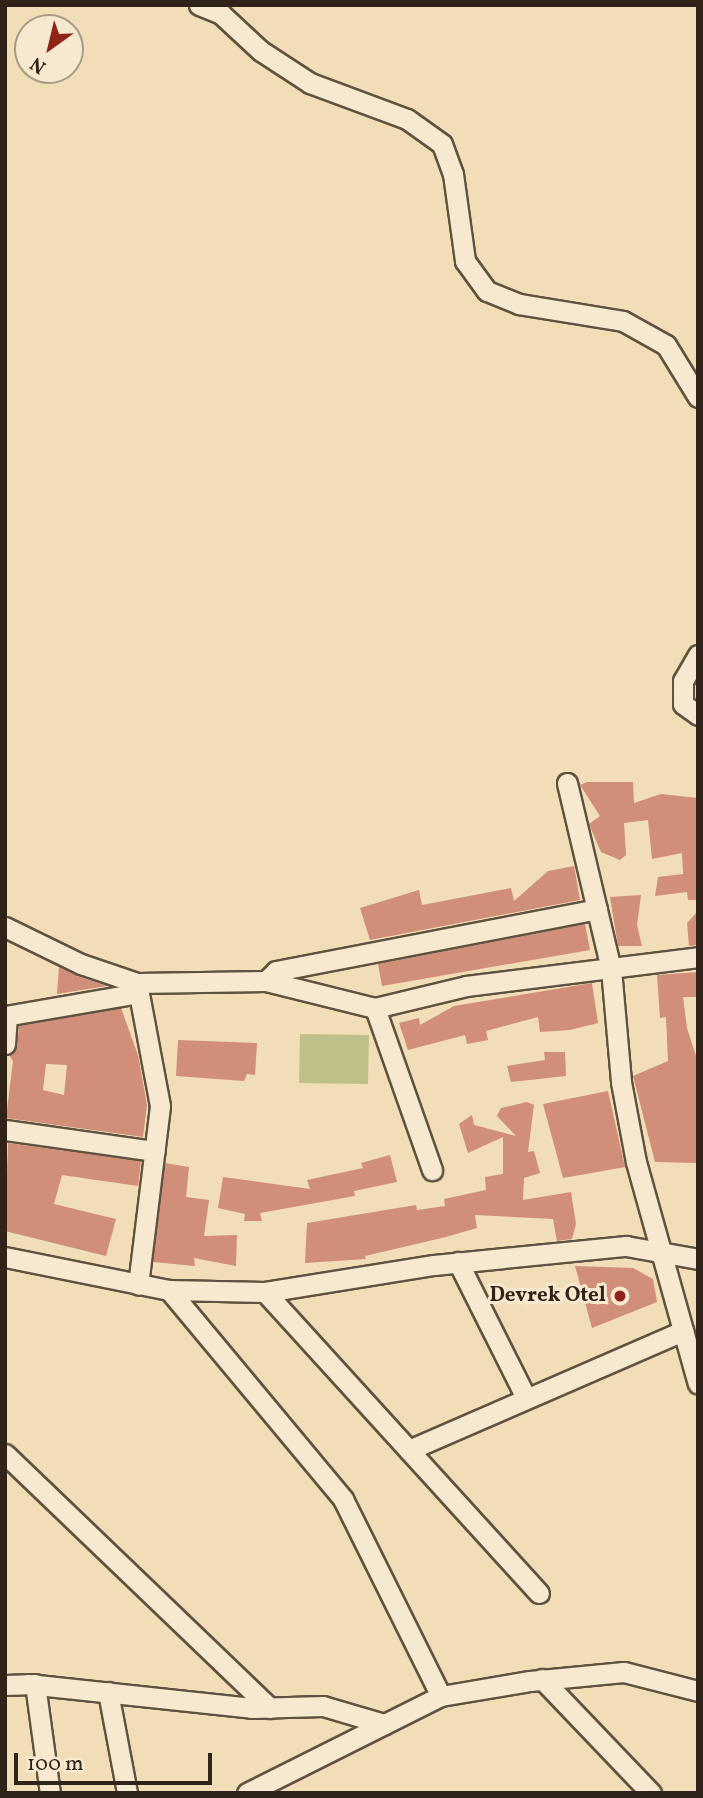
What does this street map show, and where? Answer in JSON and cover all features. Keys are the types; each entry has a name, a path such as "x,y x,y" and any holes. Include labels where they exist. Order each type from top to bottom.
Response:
{"street":[{"path":"199,5 221,14 261,51 310,83 407,119 442,144 453,174 465,261 487,290 519,304 623,321 666,345 698,397"},
{"path":"698,655 683,681 683,705 698,715"},
{"path":"566,783 611,969 621,1082 659,1252 698,1384"},
{"path":"266,981 276,971 597,909"},
{"path":"5,927 80,964 138,988"},
{"path":"5,1044 6,1016 138,988 266,981 375,1007 466,986 698,957"},
{"path":"138,988 159,1095 155,1151 138,1285"},
{"path":"375,1007 432,1170"},
{"path":"5,1130 155,1151"},
{"path":"5,1257 169,1290 265,1292 458,1262 626,1246 698,1259"},
{"path":"458,1262 526,1398"},
{"path":"169,1290 343,1499 440,1696"},
{"path":"265,1292 539,1593"},
{"path":"409,1450 526,1398 646,1351 683,1331"},
{"path":"5,1454 270,1708"},
{"path":"247,1793 440,1696 542,1679 624,1672 698,1690"},
{"path":"542,1679 651,1793"},
{"path":"5,1685 35,1684 270,1708 323,1706 384,1724"},
{"path":"35,1684 50,1793"},
{"path":"108,1692 127,1793"}],"green space":[{"path":"300,1034 369,1035 368,1084 299,1083"}],"building":[{"path":"587,782 633,782 634,803 661,794 698,798 698,900 688,900 687,892 655,896 658,877 683,874 682,853 652,859 648,820 624,823 626,855 620,860 601,852 589,824 600,816 580,785"},
{"path":"574,866 580,900 370,940 360,908 419,890 422,905 511,888 514,901 548,871"},
{"path":"641,895 637,925 642,946 618,946 610,897"},
{"path":"698,911 698,945 689,946 687,923"},
{"path":"585,924 590,950 382,986 378,964"},
{"path":"59,967 77,976 107,986 57,994"},
{"path":"698,972 698,997 683,997 687,1028 698,1062 698,1163 655,1162 633,1076 668,1061 666,1017 660,1018 657,975"},
{"path":"592,983 598,1023 570,1030 540,1032 538,1017 486,1031 488,1040 467,1044 465,1035 408,1050 399,1023 419,1018 420,1025 454,1006"},
{"path":"121,1008 138,1055 147,1105 143,1137 6,1118 13,1061 9,1055 17,1046 19,1026","holes":["46,1064 67,1065 64,1095 43,1090"]},
{"path":"178,1040 257,1043 255,1075 247,1074 244,1081 176,1076"},
{"path":"544,1052 565,1052 566,1076 511,1082 507,1066 545,1060"},
{"path":"608,1091 625,1167 563,1178 543,1104"},
{"path":"527,1102 534,1105 528,1152 534,1151 540,1173 524,1178 523,1200 571,1192 576,1224 572,1239 557,1241 553,1219 475,1215 477,1228 446,1237 365,1256 366,1259 305,1263 307,1223 416,1205 417,1210 445,1206 444,1199 486,1190 485,1177 503,1174 503,1137 468,1153 459,1124 472,1115 474,1125 516,1136 497,1116 501,1108"},
{"path":"8,1143 141,1161 138,1186 62,1175 54,1204 116,1219 106,1256 5,1231"},
{"path":"390,1155 397,1182 354,1191 355,1196 260,1213 262,1221 244,1221 245,1214 218,1208 223,1177 310,1189 307,1180 363,1168 361,1163"},
{"path":"165,1163 189,1167 186,1197 209,1200 204,1236 237,1235 236,1266 194,1258 195,1266 153,1262"},
{"name":"Devrek Otel","path":"575,1266 633,1268 653,1279 657,1302 592,1328"}],"place":[{"name":"Devrek Otel","path":"620,1296"}]}
